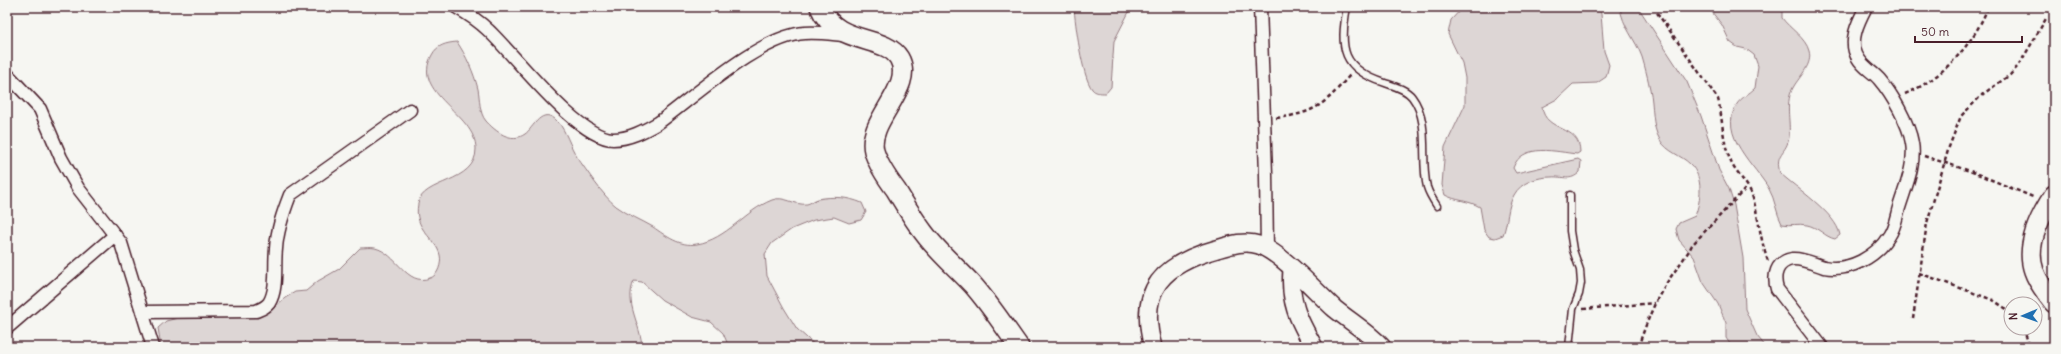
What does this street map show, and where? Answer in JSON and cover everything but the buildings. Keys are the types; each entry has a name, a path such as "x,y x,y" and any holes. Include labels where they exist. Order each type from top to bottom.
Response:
{"main road":[{"path":"820,7 830,22 846,35 870,41 887,48 898,57 903,72 898,89 876,130 873,149 882,169 924,234 973,285 1019,347"},
{"path":"2051,199 2032,240 2031,255 2034,272 2054,303"},
{"path":"1153,347 1149,333 1148,306 1156,286 1166,272 1183,262 1237,243 1258,244 1267,250 1292,269 1336,310 1369,334 1382,347"},
{"path":"1292,269 1290,286 1293,302 1298,319 1314,347"}],"street":[{"path":"456,7 473,17 489,30 571,116 597,135 612,139 628,137 643,132 658,124 747,56 780,38 805,33 846,35"},
{"path":"1260,7 1267,250"},
{"path":"1822,347 1807,325 1785,301 1777,289 1774,279 1777,270 1784,262 1793,259 1826,267 1839,268 1866,259 1879,248 1889,236 1895,222 1911,168 1913,155 1910,135 1893,99 1878,78 1858,59 1854,49 1854,36 1866,7"},
{"path":"7,74 40,109 61,158 78,188 121,243 144,312 153,347"},
{"path":"144,312 256,311 264,309 269,302 273,291 277,240 281,216 290,195 410,110"},
{"path":"7,328 115,235"}],"lane":[{"path":"1347,7 1343,40 1347,53 1355,69 1372,78 1398,87 1411,96 1416,105 1422,125 1427,186 1437,206"},
{"path":"1569,347 1573,310 1579,294 1580,283 1580,270 1573,250 1570,231 1570,195"}],"path":[{"path":"1653,7 1718,99 1722,114 1722,131 1730,160 1752,194 1761,243 1774,279"},
{"path":"1893,99 1916,90 1934,78 1956,58 1971,39 1988,7"},
{"path":"1913,319 1927,223 1945,162 1961,116 1983,94 2010,75 2023,58 2047,17"},
{"path":"1264,119 1295,115 1317,108 1326,101 1355,69"},
{"path":"1923,156 1945,162 2051,199"},
{"path":"1638,347 1654,303 1692,245 1747,187"},
{"path":"1919,273 1993,300 2003,307"},
{"path":"1573,310 1654,303"},
{"path":"2026,336 2030,347"}],"shaded area":[{"path":"1074,7 1134,7 1130,10 1114,41 1111,87 1106,93 1095,91 1088,82 1082,62"},
{"path":"1463,7 1598,7 1601,14 1604,51 1609,65 1606,77 1597,83 1573,84 1557,99 1542,107 1544,115 1549,121 1569,132 1574,137 1578,143 1580,152 1577,154 1541,150 1532,152 1524,155 1518,160 1513,168 1516,173 1578,159 1581,161 1580,172 1570,178 1551,177 1535,179 1517,190 1512,200 1503,235 1495,238 1489,237 1484,230 1480,207 1445,195 1442,185 1445,147 1465,105 1465,78 1462,63 1448,34 1451,20"},
{"path":"1620,7 1638,7 1687,82 1701,116 1719,170 1729,189 1734,205 1743,258 1745,309 1757,336 1766,347 1732,347 1726,338 1726,323 1718,304 1703,282 1694,257 1679,240 1676,229 1679,223 1695,216 1699,203 1700,189 1698,175 1690,164 1666,148 1657,134 1650,89 1643,61 1623,20"},
{"path":"1708,7 1782,7 1782,18 1801,37 1807,46 1810,56 1808,65 1794,86 1789,98 1789,137 1788,143 1779,161 1780,173 1814,201 1831,218 1840,235 1835,239 1811,226 1804,224 1782,224 1769,189 1741,150 1735,138 1732,127 1732,116 1737,104 1755,88 1758,66 1754,55 1746,49 1737,47 1730,42 1722,25"},
{"path":"457,42 472,71 478,89 482,114 490,125 504,135 514,138 525,134 538,119 547,116 552,117 558,122 577,157 595,183 611,202 625,212 679,242 685,244 697,244 708,241 727,231 762,205 776,199 798,204 808,204 818,199 840,198 851,199 862,203 866,212 861,220 849,223 834,217 814,220 792,229 772,243 765,254 767,276 784,308 797,329 817,347 729,347 723,333 711,322 692,317 662,300 642,282 634,281 631,289 631,298 642,347 161,347 158,328 166,321 178,318 251,317 270,311 285,298 295,292 306,291 318,281 339,269 360,248 375,248 383,251 414,278 422,280 435,275 440,265 440,255 438,249 419,221 417,213 418,204 422,196 429,190 468,169 474,160 476,149 473,136 466,125 436,92 430,81 428,69 432,55 436,49 442,45"}]}
